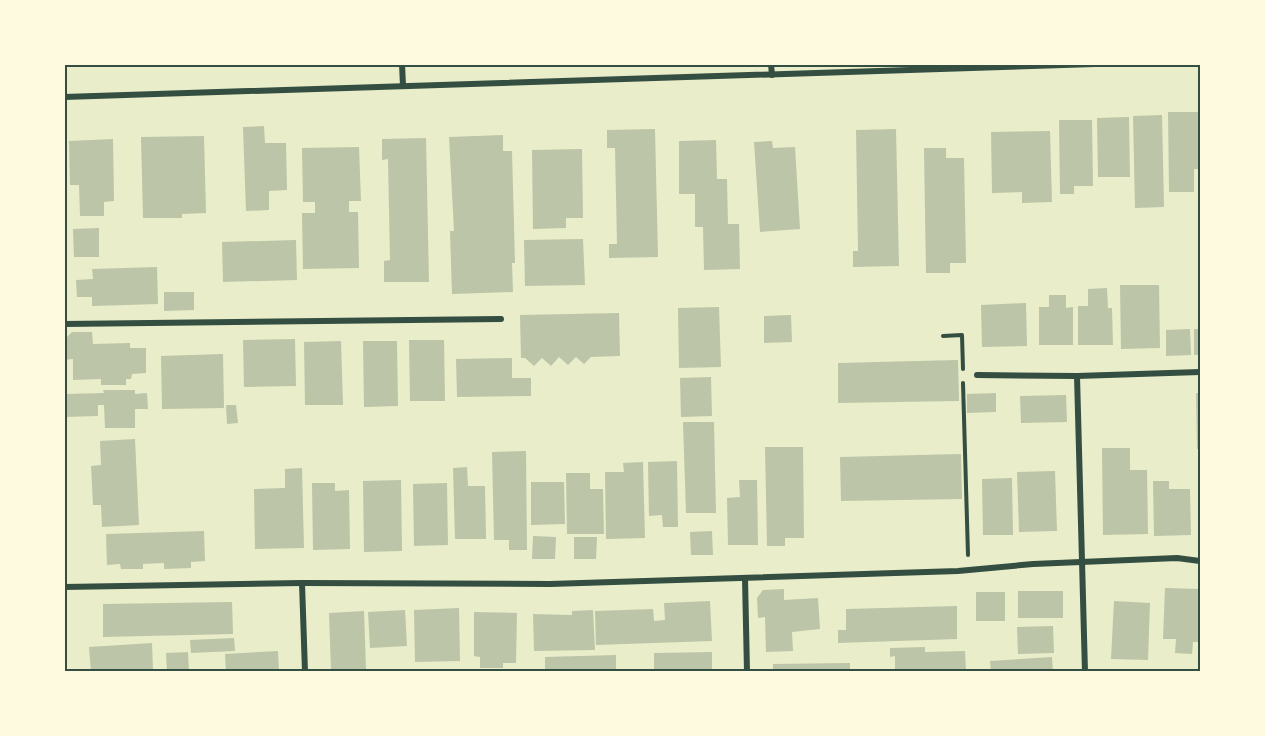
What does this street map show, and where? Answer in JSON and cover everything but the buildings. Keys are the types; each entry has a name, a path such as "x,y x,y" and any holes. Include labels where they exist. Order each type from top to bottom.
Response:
{"street":[{"path":"402,64 403,86"},
{"path":"771,64 772,75"},
{"path":"64,97 1095,64"},
{"path":"64,324 501,319"},
{"path":"977,375 1077,376 1200,372"},
{"path":"1077,376 1085,672"},
{"path":"64,587 302,583 539,585 969,571 1032,564 1177,558 1200,561"},
{"path":"746,578 747,672"},
{"path":"302,583 305,672"}],"path":[{"path":"944,336 962,335 968,559"}]}
